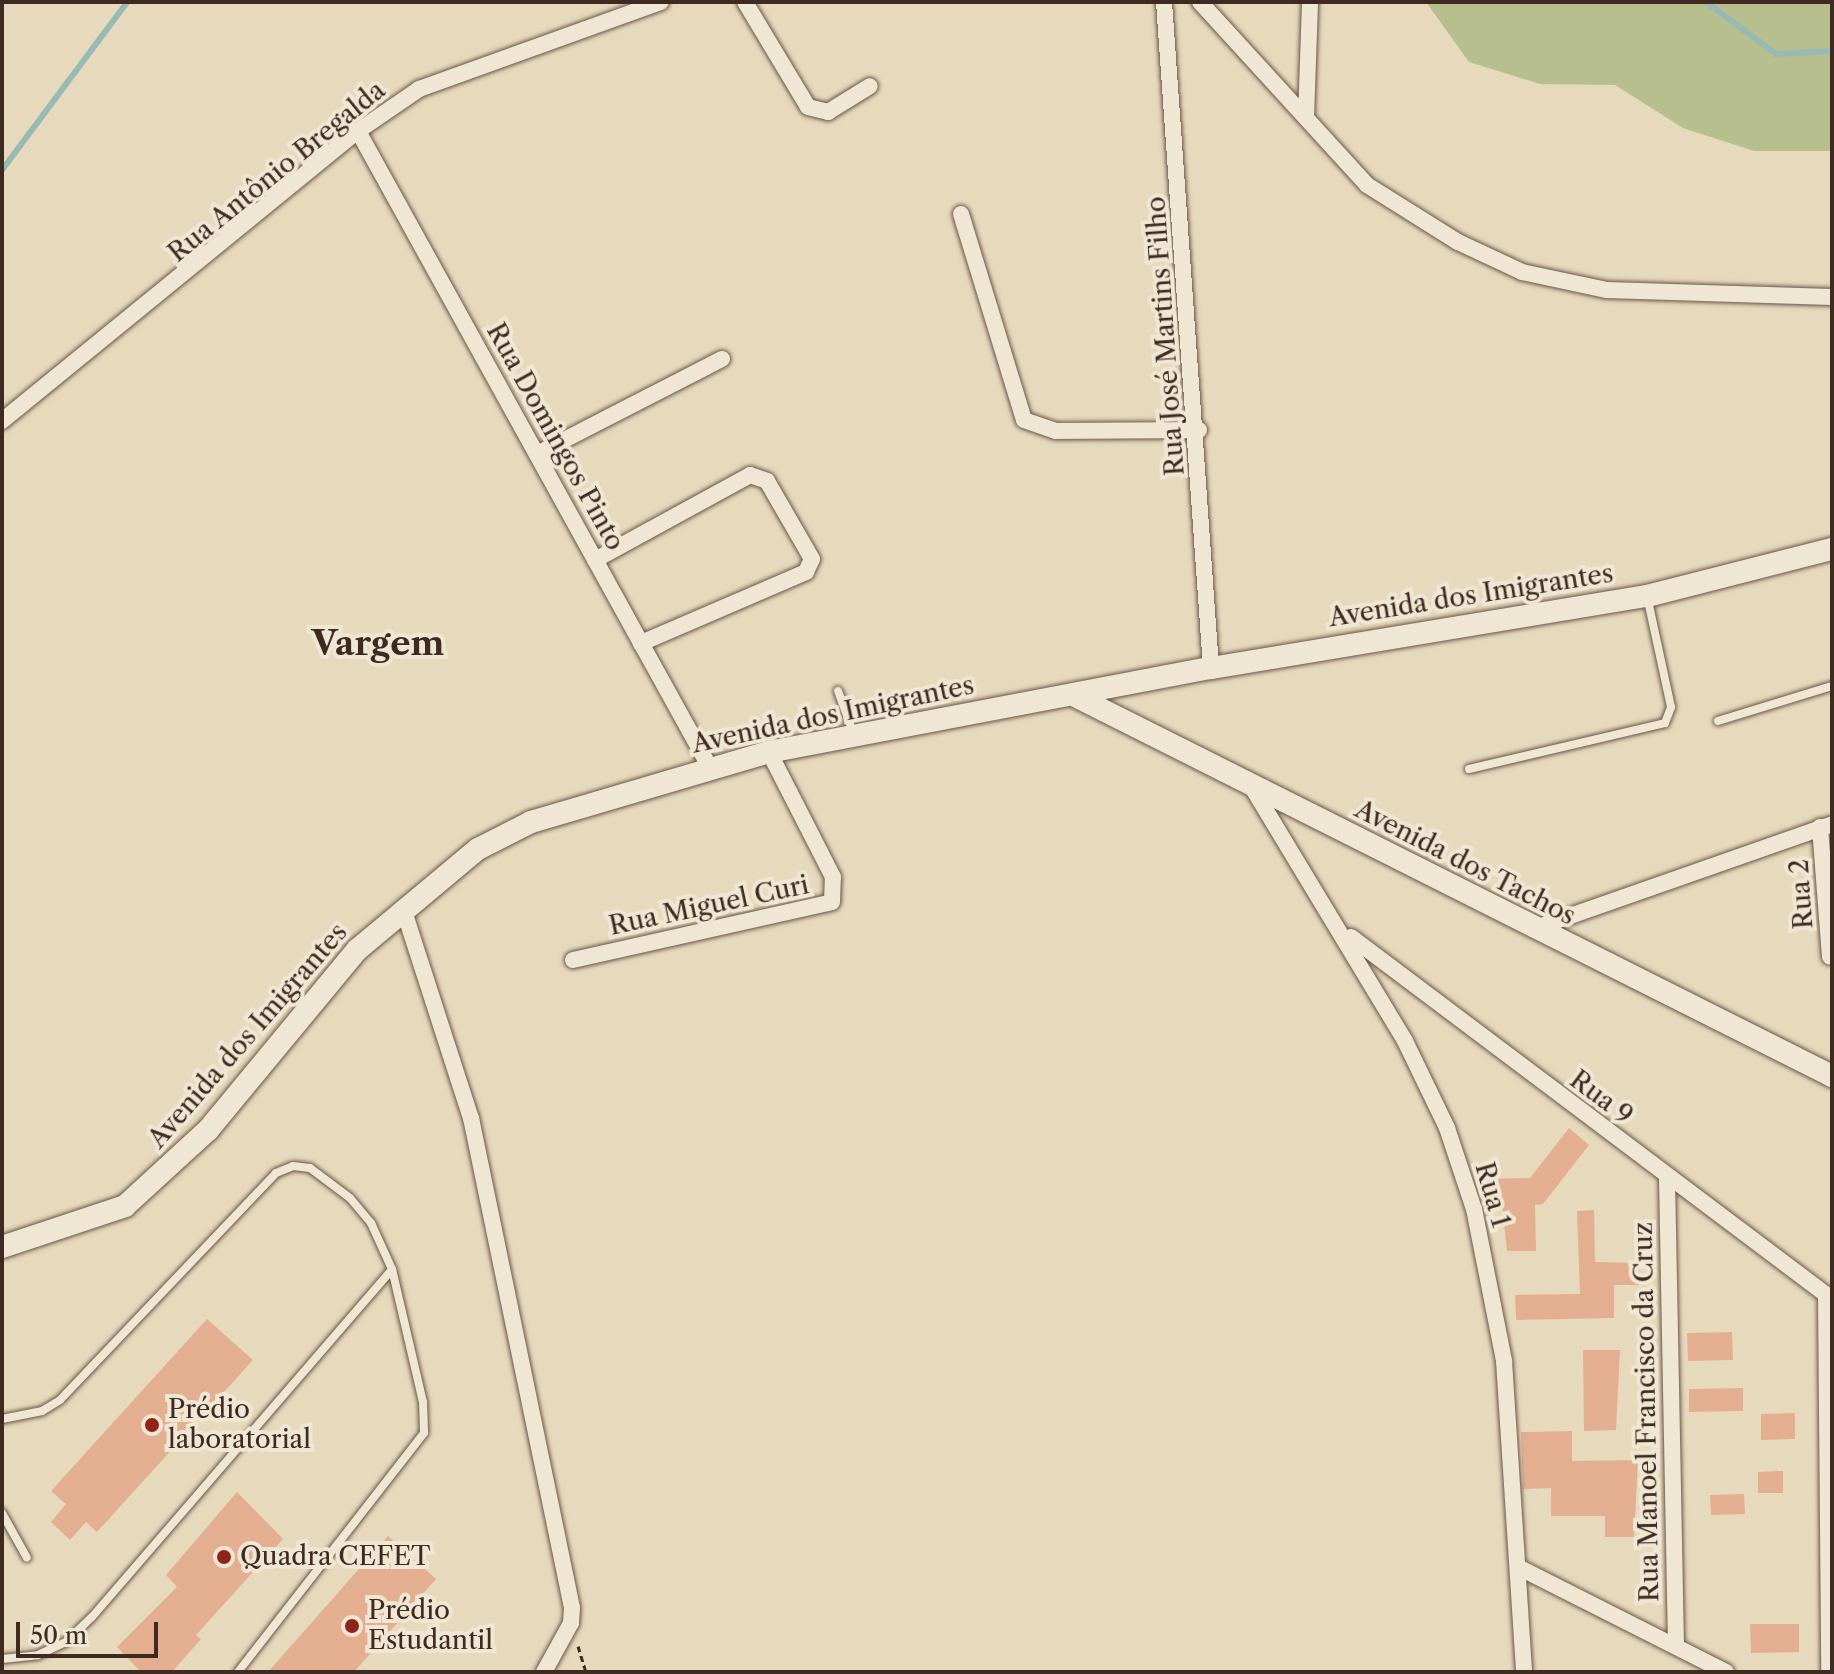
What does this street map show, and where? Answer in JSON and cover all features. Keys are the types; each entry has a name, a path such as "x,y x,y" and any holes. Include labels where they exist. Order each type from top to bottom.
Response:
{"street":[{"name":"Rua Antônio Bregalda","path":"2,421 358,131 419,89 467,68 661,2"},
{"path":"745,2 808,107 828,112 870,86"},
{"name":"Rua José Martins Filho","path":"1164,2 1199,430 1211,668"},
{"path":"1200,2 1367,185 1458,242 1522,272 1607,290 1832,297"},
{"path":"1306,118 1310,2"},
{"name":"Rua Domingos Pinto","path":"358,131 709,766"},
{"path":"961,214 1024,420 1056,431 1199,430"},
{"path":"537,454 722,359"},
{"path":"595,560 750,475 767,481 812,559 806,572 641,643"},
{"name":"Avenida dos Imigrantes","path":"2,1247 61,1232 125,1206 208,1130 357,950 403,908 478,849 531,822 709,766 769,752 1211,668 1647,596 1832,549"},
{"name":"Avenida dos Tachos","path":"1075,696 1249,782 1531,930 1832,1076"},
{"name":"Rua Miguel Curi","path":"573,960 832,902 833,877 769,752"},
{"name":"Rua 1","path":"1249,782 1343,931 1447,1128 1474,1209 1504,1361 1524,1672"},
{"path":"1531,930 1826,826"},
{"name":"Rua 2","path":"1826,826 1830,957"},
{"path":"403,908 471,1118 572,1608 571,1623 544,1672"},
{"name":"Rua 9","path":"1343,931 1829,1297"},
{"name":"Rua Manoel Francisco da Cruz","path":"1667,1178 1676,1644"},
{"path":"1829,1297 1829,1672"},
{"path":"1518,1567 1676,1644 1726,1672"}],"lane":[{"path":"1469,769 1665,723 1671,707 1647,596"},
{"path":"1718,721 1832,686"},
{"path":"838,691 855,736"},
{"path":"2,1419 42,1411 60,1400 276,1173 293,1166 310,1168 350,1198 371,1223 392,1269 423,1402 424,1433 238,1672"},
{"path":"2,1659 38,1655 66,1642 92,1617 392,1269"},
{"path":"2,1513 27,1558"}],"green space":[{"path":"1426,2 1832,2 1832,151 1754,151 1683,128 1615,85 1540,84 1469,62"}],"building":[{"path":"1569,1128 1589,1145 1543,1204 1535,1205 1536,1251 1507,1251 1502,1205 1487,1205 1486,1179 1530,1178"},
{"path":"1594,1210 1595,1262 1638,1263 1639,1285 1614,1285 1614,1318 1516,1320 1515,1295 1580,1294 1577,1211"},
{"name":"Prédio laboratorial","path":"207,1319 253,1360 97,1532 86,1522 70,1540 51,1522 66,1504 51,1491"},
{"path":"1732,1332 1733,1360 1688,1361 1687,1333"},
{"path":"1583,1350 1620,1350 1616,1430 1584,1431"},
{"path":"1743,1388 1743,1411 1689,1412 1689,1389"},
{"path":"1795,1413 1795,1439 1761,1440 1761,1414"},
{"path":"1572,1431 1572,1461 1638,1460 1634,1537 1605,1537 1605,1516 1551,1516 1551,1488 1523,1489 1521,1432"},
{"path":"1783,1471 1783,1493 1758,1493 1758,1472"},
{"name":"Quadra CEFET","path":"237,1492 283,1539 196,1635 201,1639 172,1672 141,1672 117,1647 177,1587 166,1575"},
{"path":"1744,1494 1745,1514 1711,1515 1710,1495"},
{"name":"Prédio Estudantil","path":"388,1536 436,1579 354,1672 268,1672"},
{"path":"1750,1624 1799,1624 1799,1652 1751,1653"}],"waterway":[{"path":"2,170 127,2"},
{"path":"1706,2 1776,54 1832,51"}],"place":[{"name":"Prédio laboratorial","path":"152,1425"},
{"name":"Quadra CEFET","path":"224,1557"},
{"name":"Prédio Estudantil","path":"352,1626"}],"district":[{"name":"Vargem","path":"378,644"}]}
